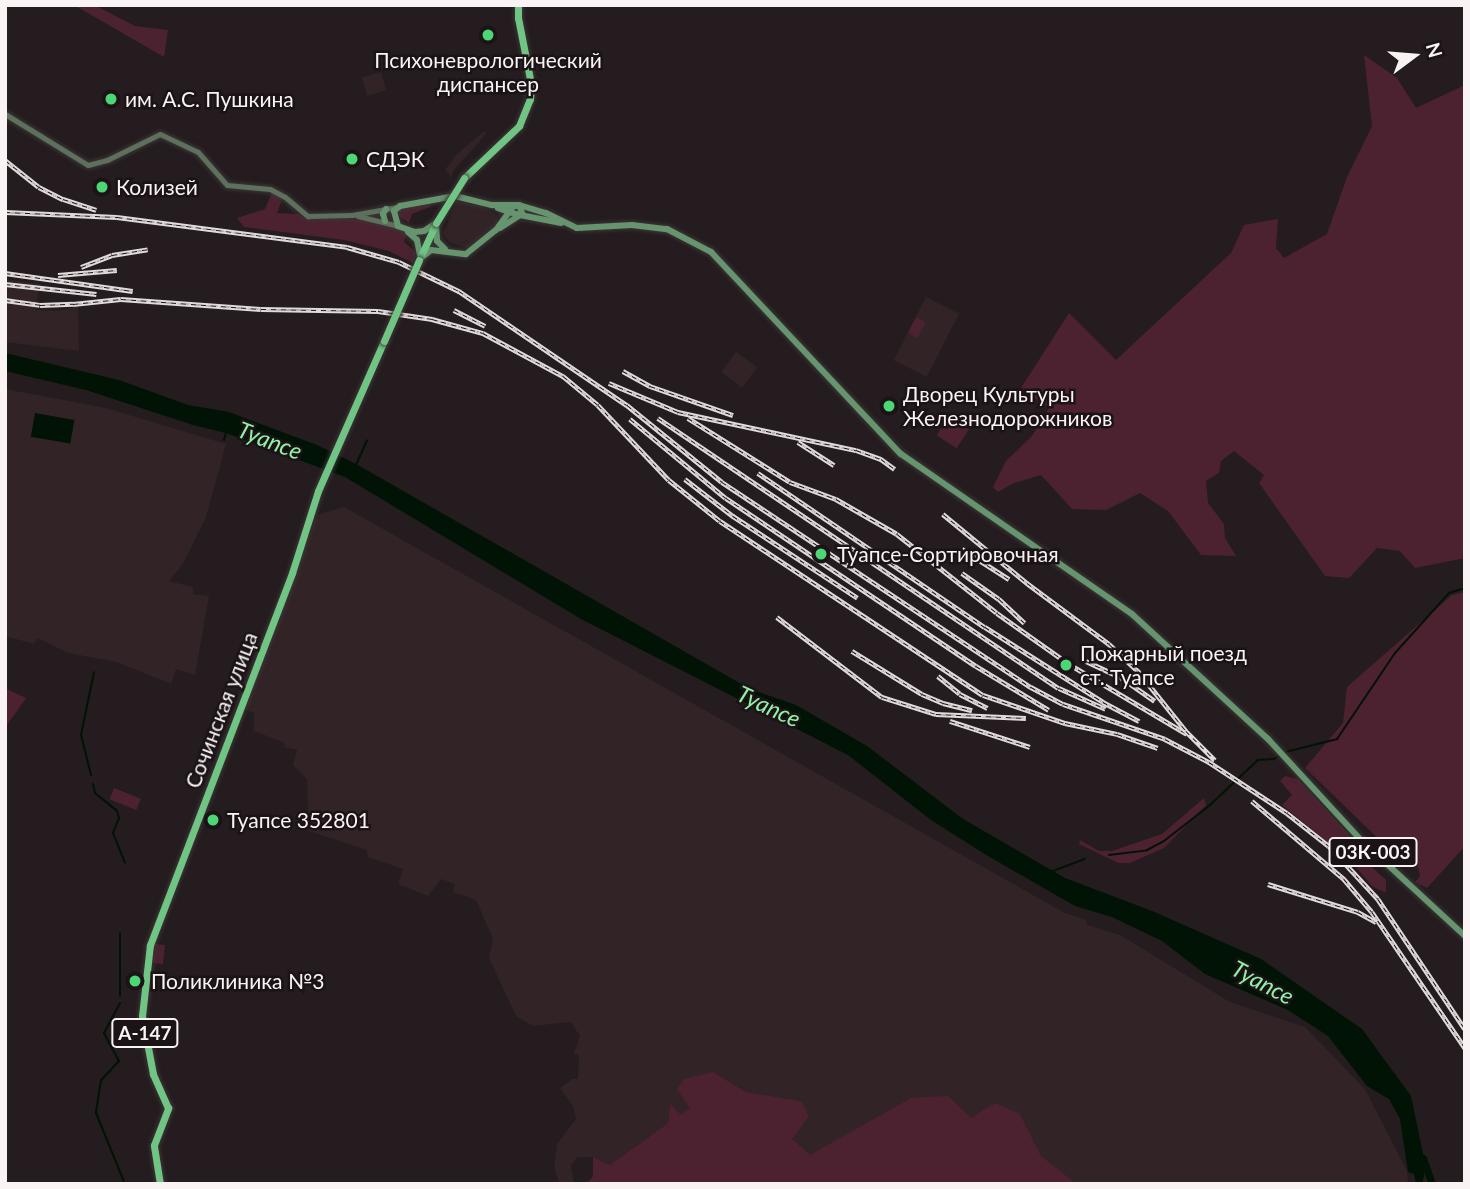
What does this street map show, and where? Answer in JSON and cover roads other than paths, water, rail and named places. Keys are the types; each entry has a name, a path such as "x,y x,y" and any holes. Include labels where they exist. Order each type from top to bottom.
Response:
{"highway":[{"name":"А-147","path":"419,260 436,223 464,178 519,126 530,99 531,84 518,18 518,5"},
{"name":"Сочинская улица","path":"160,1184 154,1145 168,1108 153,1074 142,1016 150,945 292,573 318,491 419,260"}],"main road":[{"path":"5,114 93,165 160,134 198,152 227,185 270,189 285,197 308,216 352,215 455,195 520,215 563,223"},
{"path":"494,232 512,207 519,205"},
{"path":"419,260 431,250 466,254 520,215 523,209 519,205"},
{"path":"495,206 519,205 546,213 563,223"},
{"path":"400,206 394,211 401,227 417,240 419,260"},
{"path":"494,232 501,218 495,206"},
{"path":"385,221 383,214 386,209"},
{"path":"352,215 424,231 436,223"},
{"path":"436,223 437,242 454,254"},
{"name":"03К-003","path":"563,223 586,229 611,226 656,227 676,232 704,247 724,264 896,449 1105,593 1279,750 1361,840 1465,936"}],"water":[{"path":"5,353 119,380 188,405 229,412 317,445 356,464 750,689 796,705 867,746 963,819 1065,878 1152,911 1261,959 1362,1029 1411,1096 1426,1168 1422,1184 1416,1184 1414,1174 1408,1172 1400,1119 1389,1099 1367,1086 1328,1036 1288,1010 1205,974 1162,941 1112,917 1075,906 931,820 848,755 581,619 345,477 226,433 86,390 5,371"},
{"path":"35,413 74,420 70,444 31,437"}],"waterway":[{"path":"224,440 226,433"},
{"path":"356,465 367,440"},
{"path":"1285,752 1337,739 1395,653 1449,593 1465,588"},
{"path":"91,775 81,735 94,672"},
{"path":"1109,855 1147,850 1164,841 1210,805 1258,760 1274,759 1281,755"},
{"path":"93,784 95,793 117,811 119,818 113,833 125,863"},
{"path":"1053,871 1085,859"},
{"path":"120,933 120,996"},
{"path":"120,1003 104,1033 119,1061 101,1080 96,1113 125,1184"},
{"name":"Туапсе","path":"1423,1158 1432,1184"}],"railway":[{"path":"5,160 39,187 63,199 96,210"},
{"path":"5,212 117,217 347,247 399,262 459,291 627,405 722,482 1031,687 1063,704 1165,739 1209,762 1287,813 1329,846 1378,899 1465,1029"},
{"path":"81,267 112,255 148,249"},
{"path":"58,275 117,270"},
{"path":"5,273 133,291"},
{"path":"5,284 96,294"},
{"path":"5,300 40,305 121,299 261,309 378,311 432,319 483,333 563,376 598,405 669,480 720,521 983,695 1065,723 1117,734 1158,748"},
{"path":"454,310 485,326"},
{"path":"623,371 650,386 733,415"},
{"path":"609,383 678,412 856,450 881,459 895,469"},
{"path":"658,418 1059,688 1106,709"},
{"path":"688,418 790,482 836,499 897,534 997,613 1069,664 1187,734"},
{"path":"630,419 726,498 976,666 1049,710"},
{"path":"798,442 834,465"},
{"path":"758,473 985,627 1103,702 1139,721"},
{"path":"685,479 733,516 858,598"},
{"path":"943,514 1027,583 1109,644 1138,671 1186,731 1215,760"},
{"path":"962,549 1009,579"},
{"path":"962,573 999,599 1025,623"},
{"path":"777,617 882,697 936,714 1026,718"},
{"path":"852,651 922,694 943,703 972,710"},
{"path":"1086,661 1122,678 1155,701"},
{"path":"938,676 960,694 988,708"},
{"path":"950,721 1030,747"},
{"path":"1252,801 1344,879 1372,912 1465,1048"},
{"path":"1268,884 1358,912 1376,922"}],"place":[{"name":"Психоневрологический диспансер","path":"488,35"},
{"name":"им. А.С. Пушкина","path":"111,99"},
{"name":"СДЭК","path":"352,159"},
{"name":"Колизей","path":"102,187"},
{"name":"Дворец Культуры Железнодорожников","path":"889,406"},
{"name":"Туапсе-Сортировочная","path":"821,554"},
{"name":"Пожарный поезд ст. Туапсе","path":"1066,665"},
{"name":"Туапсе 352801","path":"213,820"},
{"name":"Поликлиника №3","path":"135,981"}]}
